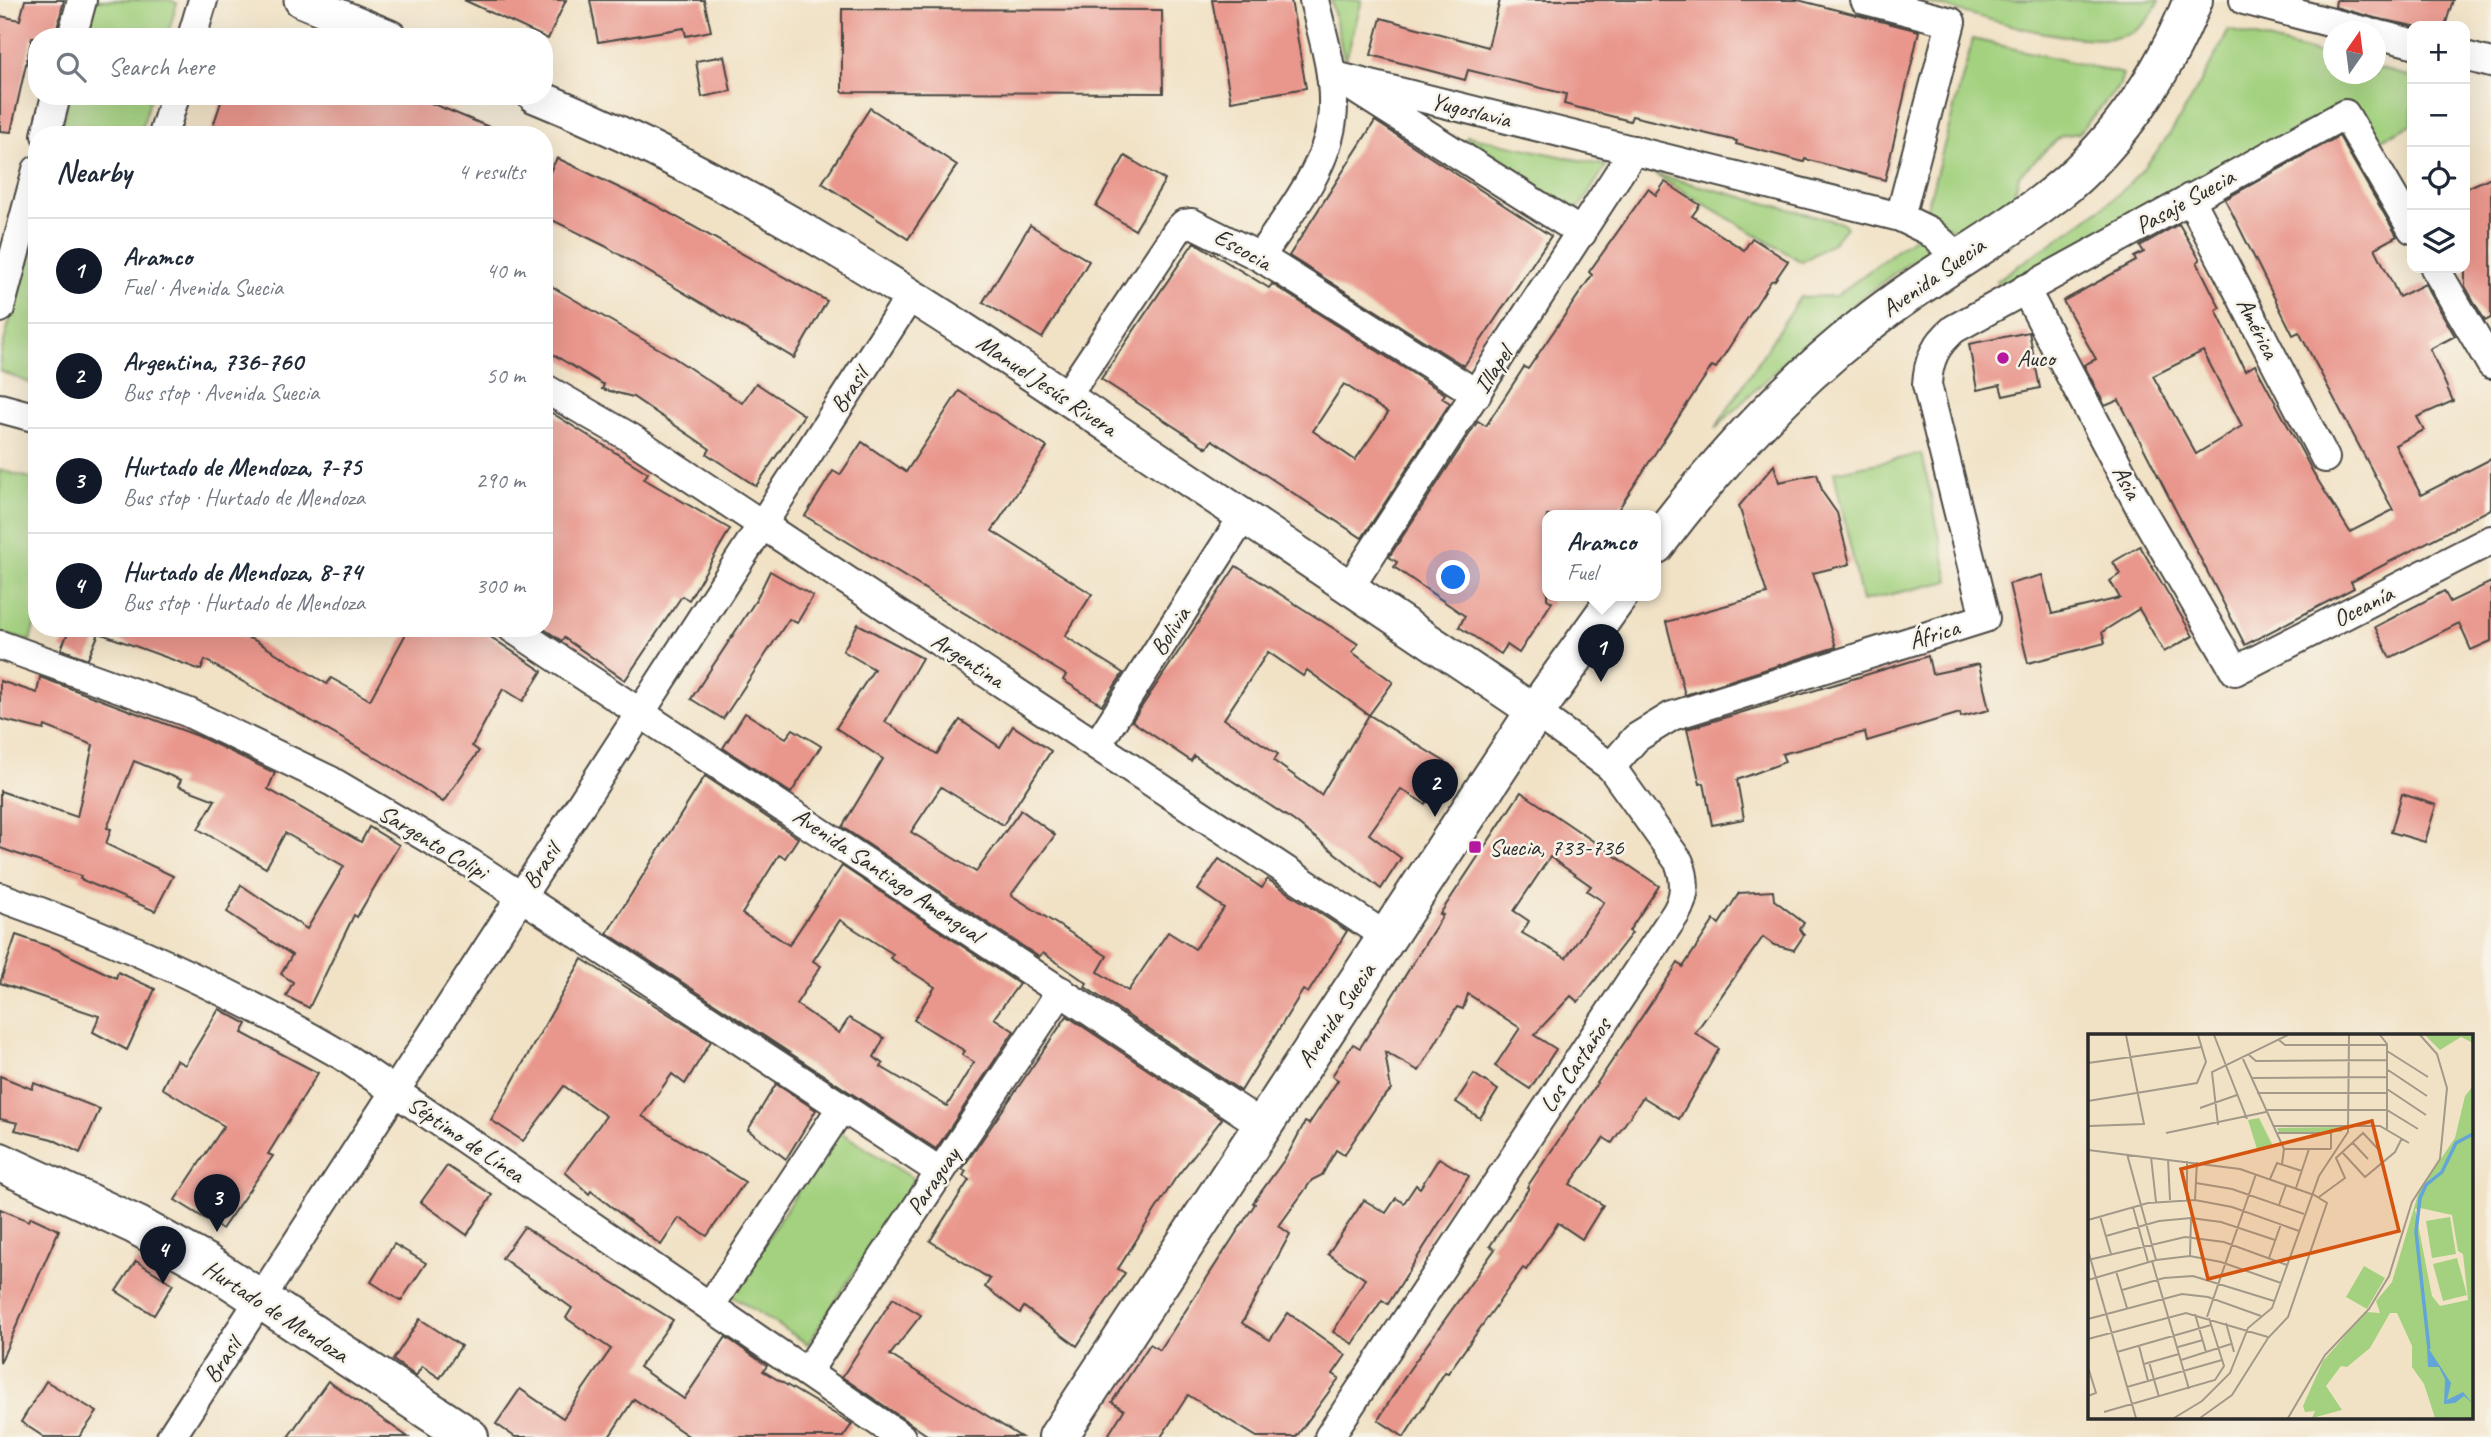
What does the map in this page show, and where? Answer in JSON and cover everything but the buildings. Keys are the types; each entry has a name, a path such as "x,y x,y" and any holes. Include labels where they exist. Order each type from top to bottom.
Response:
{"main road":[{"name":"Avenida Suecia","path":"1661,538 1727,455 1784,396 1863,326 1958,257 2043,203 2094,157 2144,95 2165,61 2193,0"},
{"name":"Avenida Suecia","path":"1058,1437 1535,712 1614,601"},
{"name":"Hurtado de Mendoza","path":"0,1162 136,1225 207,1264 469,1437"}],"street":[{"path":"74,28 82,0"},
{"path":"195,28 203,0"},
{"path":"301,0 368,28"},
{"path":"1260,257 1321,160 1331,131 1331,75 1314,0"},
{"path":"1865,0 1951,22 1900,217"},
{"path":"2244,0 2325,21"},
{"path":"2386,37 2407,42"},
{"path":"2470,57 2491,63"},
{"name":"Yugoslavia","path":"1331,75 1900,217 1929,231 1958,257"},
{"name":"Yugoslavia","path":"1331,75 1384,105 1582,233"},
{"name":"Manuel Jesús Rivera","path":"553,103 596,121 720,182 911,295 1535,712"},
{"path":"48,126 54,105"},
{"path":"166,126 172,105"},
{"name":"Pasaje Suecia","path":"2025,289 2345,114 2407,220"},
{"name":"Illapel","path":"1349,588 1634,150"},
{"name":"América","path":"2190,198 2325,458"},
{"path":"0,308 28,204"},
{"name":"Escocia","path":"1066,397 1184,224 1202,225 1260,257 1477,394"},
{"path":"2438,273 2491,364"},
{"name":"Asia","path":"2025,289 2142,511 2235,671"},
{"name":"África","path":"1611,767 1636,738 1672,716 1985,618 1927,385 1927,369 1941,340 2025,289"},
{"name":"Brasil","path":"171,1437 911,295"},
{"name":"Argentina","path":"553,393 631,438 1388,937"},
{"path":"0,408 28,416"},
{"name":"Bolivia","path":"1097,746 1243,517"},
{"name":"Oceanía","path":"2235,671 2491,540"},
{"name":"Avenida Santiago Amengual","path":"526,637 1262,1125"},
{"name":"Sargento Colipi","path":"0,645 112,682 260,745 402,821 521,896 939,1171"},
{"name":"Los Castaños","path":"1329,1437 1681,904 1685,884 1679,862 1611,767 1535,712"},
{"name":"Séptimo de Línea","path":"0,897 108,938 196,977 312,1038 395,1091 901,1437"},
{"name":"Paraguay","path":"807,1373 1061,991"},
{"path":"709,1306 842,1107"}],"green space":[{"path":"95,0 170,0 177,3 170,28 87,28"},
{"path":"1331,0 1362,0 1345,63"},
{"path":"1917,0 2159,0 2153,12 2135,31 2102,39 2077,38 2021,28"},
{"path":"2229,30 2323,54 2323,84 2386,84 2386,70 2407,76 2407,127 2371,144 2340,105 2004,296 1996,281 2101,208 2133,180 2180,119"},
{"path":"1973,39 2123,74 2120,85 2079,133 2061,136 2019,175 2013,199 1958,232 1925,215"},
{"path":"67,105 148,105 143,126 61,126"},
{"path":"1467,136 1606,166 1575,214 1466,141"},
{"path":"1654,174 1842,223 1846,227 1834,242 1802,262"},
{"path":"1918,234 1929,244 1927,251 1816,334 1715,429 1800,297 1836,296"},
{"path":"28,252 28,382 0,371 0,357"},
{"path":"1922,454 1949,581 1862,601 1834,472"},
{"path":"0,470 28,478 28,637 31,637 30,641 0,633"},
{"path":"837,1130 914,1179 808,1344 731,1295"}],"place":[{"name":"Auco","path":"2003,358"},
{"name":"Aramco","path":"1601,682"},
{"name":"Argentina, 736-760","path":"1435,817"},
{"name":"Suecia, 733-736","path":"1475,847"},
{"name":"Hurtado de Mendoza, 7-75","path":"217,1232"},
{"name":"Hurtado de Mendoza, 8-74","path":"163,1284"}]}
